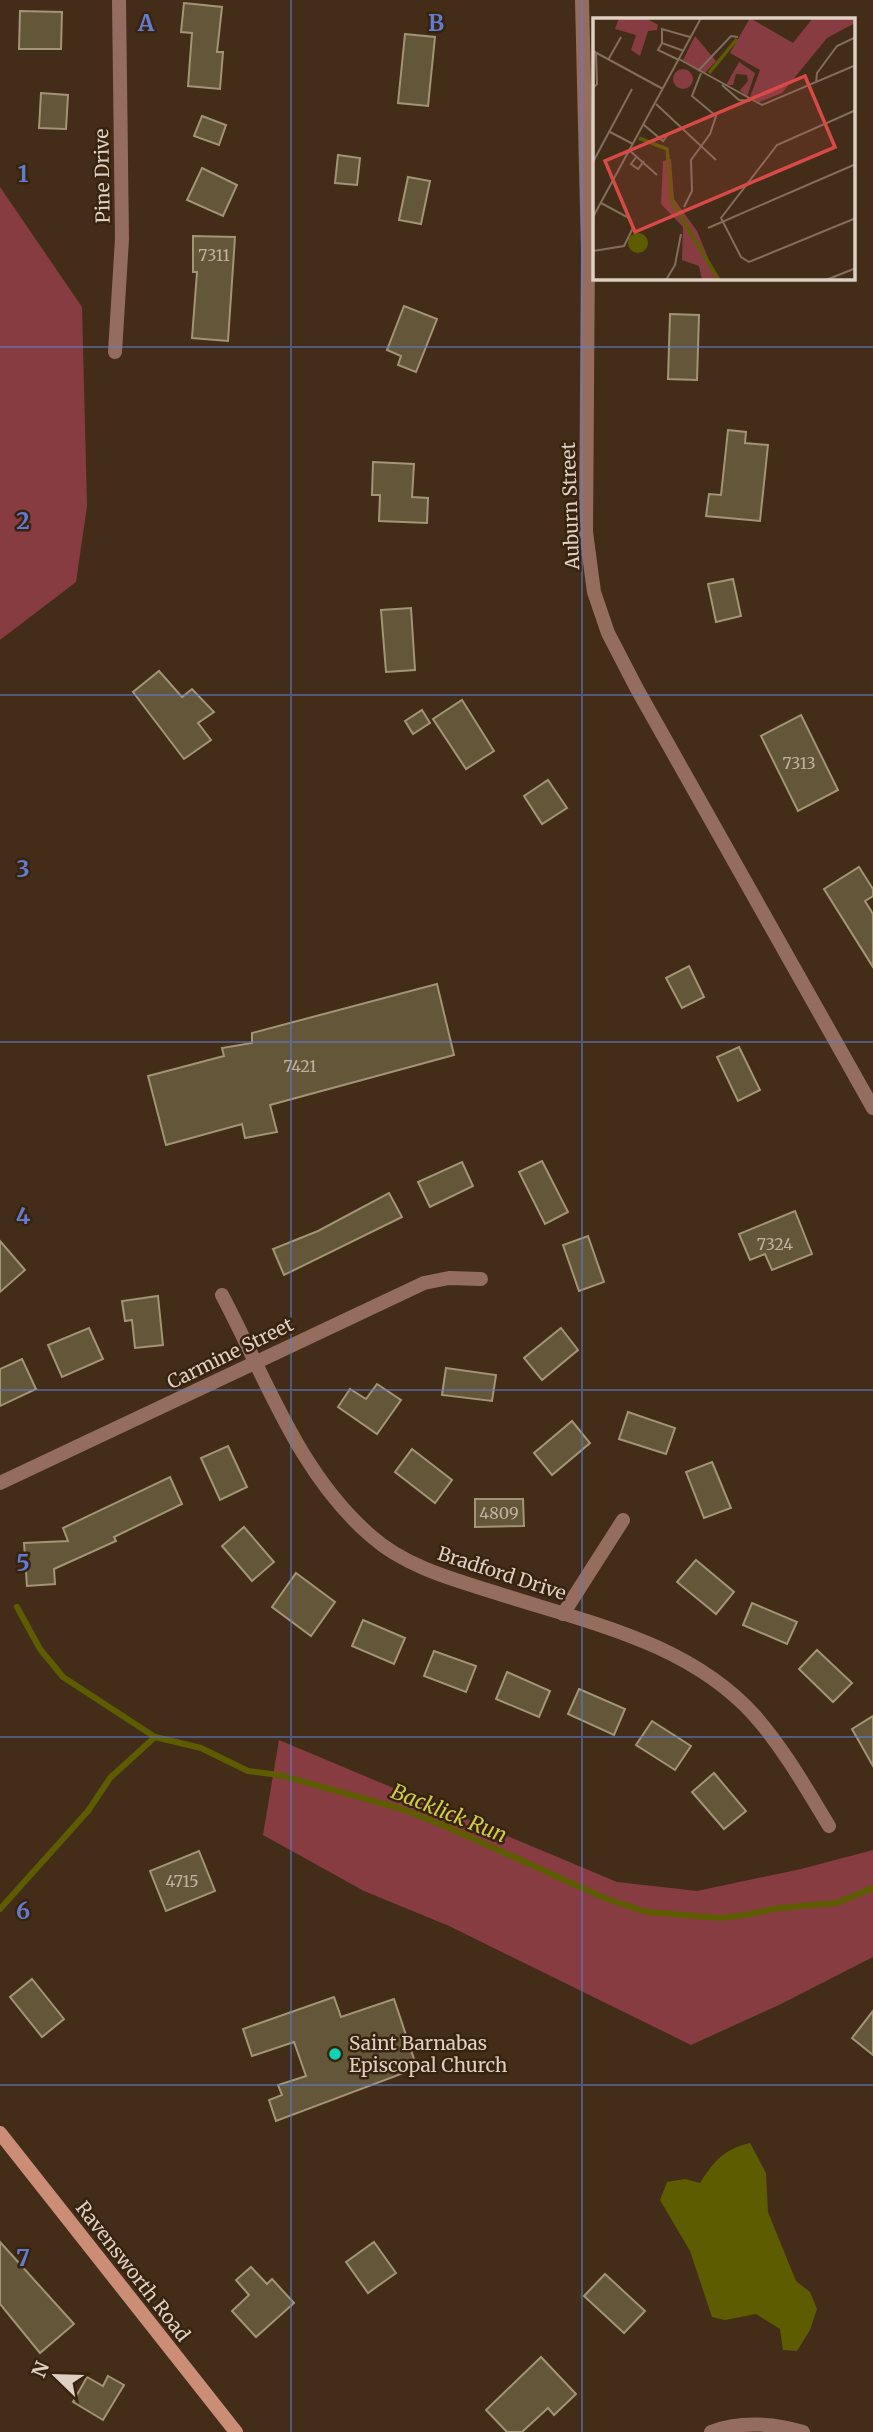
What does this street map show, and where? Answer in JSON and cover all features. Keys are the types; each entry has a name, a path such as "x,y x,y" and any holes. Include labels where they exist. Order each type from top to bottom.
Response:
{"main road":[{"name":"Ravensworth Road","path":"0,2133 236,2432"}],"street":[{"name":"Pine Drive","path":"116,352 122,239 120,0"},
{"name":"Auburn Street","path":"582,0 588,251 586,532 594,592 608,633 637,689 873,1108"},
{"name":"Carmine Street","path":"0,1483 424,1283 449,1278 481,1279"},
{"name":"Bradford Drive","path":"222,1295 306,1460 345,1512 373,1538 439,1575 660,1647 694,1665 726,1688 778,1743 829,1826"},
{"path":"563,1614 623,1520"},
{"path":"711,2432 743,2425 772,2425 803,2432"}],"shaded area":[{"path":"0,187 82,307 87,506 76,582 0,640"},
{"path":"279,1740 617,1882 697,1891 801,1869 873,1850 873,1957 781,2004 691,2045 449,1926 364,1891 263,1835"},
{"path":"750,2143 766,2173 768,2212 796,2281 810,2292 817,2309 810,2330 797,2351 783,2350 780,2329 756,2314 725,2320 712,2317 690,2251 660,2200 667,2182 685,2179 700,2183 720,2157"}],"building":[{"path":"184,3 222,7 217,52 223,52 220,89 188,86 192,33 181,32"},
{"path":"20,11 62,12 61,49 19,49"},
{"path":"405,34 435,37 428,106 398,103"},
{"path":"41,93 68,95 66,129 39,128"},
{"path":"202,116 226,125 219,145 194,136"},
{"path":"338,155 360,158 357,185 335,183"},
{"path":"202,168 237,185 223,216 187,200"},
{"path":"408,177 430,181 421,224 399,220"},
{"path":"193,236 235,237 228,341 192,338 197,272 193,272"},
{"path":"404,306 437,319 416,372 398,365 401,356 387,350"},
{"path":"670,314 699,315 697,380 668,379"},
{"path":"728,430 746,432 745,443 768,445 760,521 706,516 709,494 721,495"},
{"path":"373,462 414,464 412,497 428,498 427,523 379,521 380,495 372,495"},
{"path":"733,579 741,616 716,622 708,584"},
{"path":"411,608 415,670 386,672 381,610"},
{"path":"159,671 182,697 192,689 214,712 198,723 211,740 184,759 133,692"},
{"path":"462,700 494,751 466,769 433,719"},
{"path":"422,710 430,723 413,734 405,721"},
{"path":"801,715 838,790 798,811 761,736"},
{"path":"548,780 567,808 542,824 524,796"},
{"path":"859,867 873,889 873,896 865,901 873,914 873,967 824,889"},
{"path":"689,966 704,997 682,1008 666,978"},
{"path":"437,984 454,1055 270,1105 277,1132 245,1138 242,1124 166,1145 148,1076 224,1056 222,1048 252,1043 252,1033"},
{"path":"739,1047 760,1090 738,1101 717,1057"},
{"path":"542,1161 568,1212 545,1224 519,1172"},
{"path":"462,1162 473,1186 430,1207 418,1182"},
{"path":"389,1193 402,1217 284,1275 273,1249 318,1231"},
{"path":"795,1211 812,1254 772,1270 765,1254 750,1260 739,1234"},
{"path":"588,1236 604,1282 579,1291 563,1245"},
{"path":"0,1241 25,1270 0,1292"},
{"path":"158,1296 163,1345 135,1348 132,1320 125,1321 122,1301"},
{"path":"89,1328 103,1359 62,1377 48,1345"},
{"path":"561,1328 578,1350 542,1380 524,1358"},
{"path":"22,1359 36,1389 0,1406 0,1369"},
{"path":"446,1368 496,1375 492,1401 442,1395"},
{"path":"377,1384 401,1400 377,1434 338,1407 350,1389 366,1399"},
{"path":"628,1412 675,1428 666,1454 619,1439"},
{"path":"572,1421 590,1443 552,1475 534,1453"},
{"path":"228,1446 247,1487 220,1500 201,1458"},
{"path":"412,1449 452,1480 435,1503 395,1472"},
{"path":"712,1462 731,1508 704,1518 686,1472"},
{"path":"170,1477 182,1504 114,1537 116,1541 54,1569 55,1584 27,1586 24,1543 68,1541 63,1528"},
{"path":"475,1499 523,1499 524,1526 475,1527"},
{"path":"244,1527 274,1562 252,1581 222,1546"},
{"path":"696,1560 734,1592 716,1614 677,1582"},
{"path":"296,1573 335,1602 311,1636 272,1607"},
{"path":"752,1603 797,1622 787,1644 743,1625"},
{"path":"363,1620 405,1638 394,1664 352,1646"},
{"path":"817,1650 852,1683 833,1702 799,1669"},
{"path":"434,1651 476,1666 466,1692 424,1676"},
{"path":"507,1672 550,1691 539,1717 496,1699"},
{"path":"579,1689 625,1709 614,1735 568,1714"},
{"path":"873,1716 873,1766 852,1729"},
{"path":"652,1721 691,1746 675,1770 636,1745"},
{"path":"714,1773 746,1811 724,1829 692,1792"},
{"path":"199,1851 215,1891 166,1911 150,1871"},
{"path":"32,1979 64,2019 42,2037 10,1997"},
{"path":"334,1997 341,2017 394,1999 417,2068 276,2121 269,2100 282,2095 278,2085 306,2076 294,2042 252,2056 243,2029"},
{"path":"873,2011 873,2055 852,2038"},
{"path":"0,2242 74,2324 40,2353 0,2304"},
{"path":"374,2242 396,2273 368,2293 346,2262"},
{"path":"251,2267 267,2284 272,2279 294,2303 256,2337 232,2311 249,2295 236,2280"},
{"path":"605,2274 645,2311 624,2333 584,2296"},
{"path":"541,2357 576,2394 554,2415 548,2408 522,2432 507,2432 486,2410"},
{"path":"108,2376 124,2385 103,2420 73,2402 87,2377 103,2386"}],"waterway":[{"path":"17,1607 40,1649 63,1677 155,1737"},
{"name":"Backlick Run","path":"0,1909 88,1811 110,1778 155,1737 201,1748 248,1771 279,1775 399,1808 607,1899 647,1912 721,1918 779,1908 837,1903 873,1888"}],"place":[{"name":"Saint Barnabas Episcopal Church","path":"335,2054"}]}
